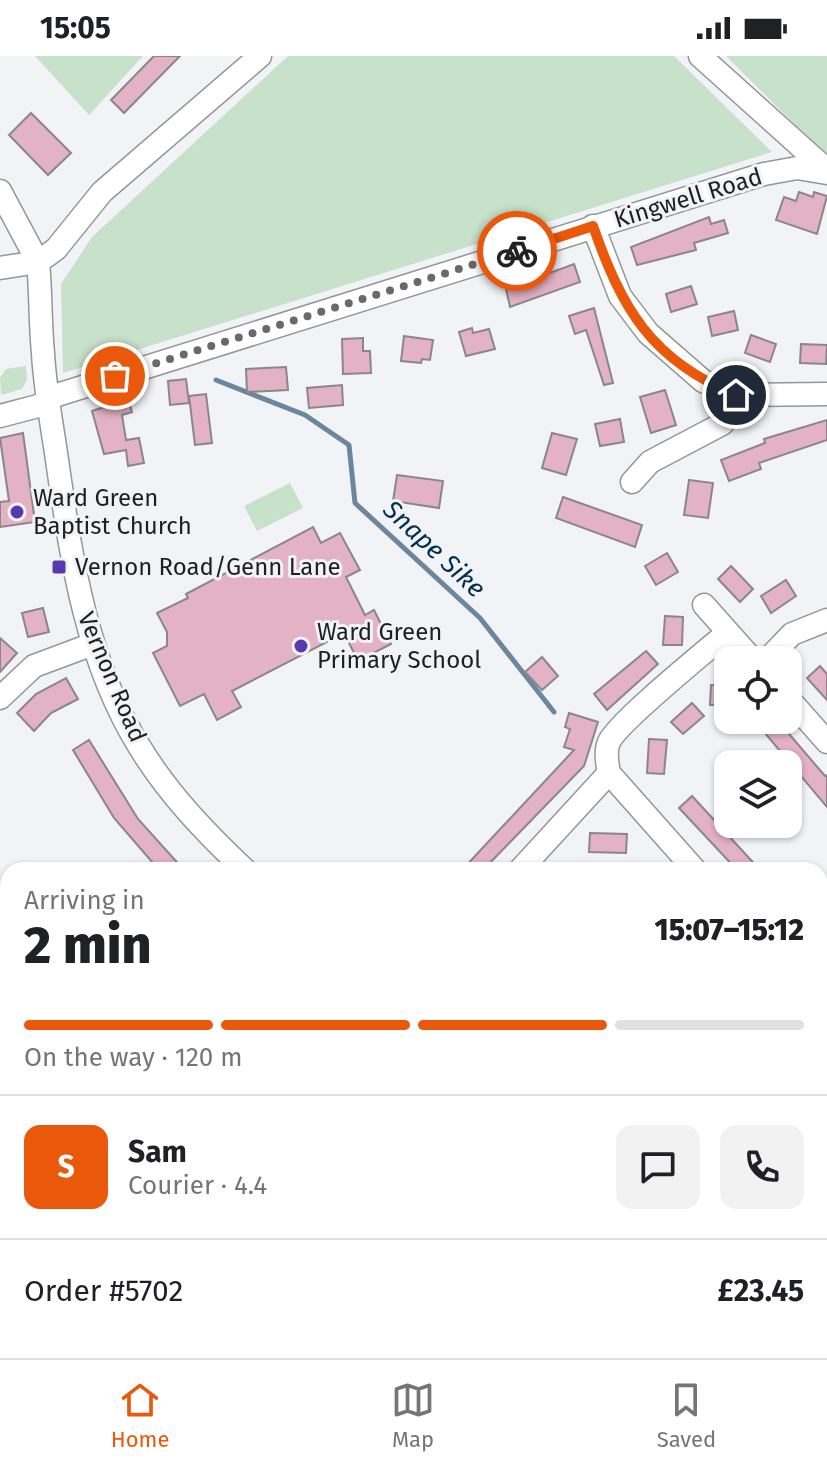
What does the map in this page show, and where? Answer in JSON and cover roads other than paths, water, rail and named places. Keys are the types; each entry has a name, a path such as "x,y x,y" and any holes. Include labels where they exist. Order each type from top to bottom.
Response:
{"street":[{"path":"0,268 38,262 56,249 102,192 260,56"},
{"path":"700,56 819,163 823,172"},
{"name":"Kingwell Road","path":"0,416 764,174 797,168 823,172"},
{"path":"0,191 38,262"},
{"path":"593,226 620,296 648,333 703,381 736,395 827,394"},
{"name":"Vernon Road","path":"38,262 48,400 79,598 93,644 137,743 153,768 195,823 236,862"},
{"path":"632,482 650,462 722,424 731,413 736,395"},
{"path":"704,605 740,646"},
{"path":"780,646 792,634 827,620"},
{"path":"688,862 609,773 609,741 727,633"},
{"path":"0,698 34,666 93,644"},
{"path":"802,714 827,742"},
{"path":"527,862 609,773"}],"waterway":[{"name":"Snape Sike","path":"216,380 305,415 349,445 355,503 480,618 554,712"}],"place":[{"name":"Ward Green Baptist Church","path":"17,512"},
{"name":"Vernon Road/Genn Lane","path":"59,567"},
{"name":"Ward Green Primary School","path":"301,646"}]}
